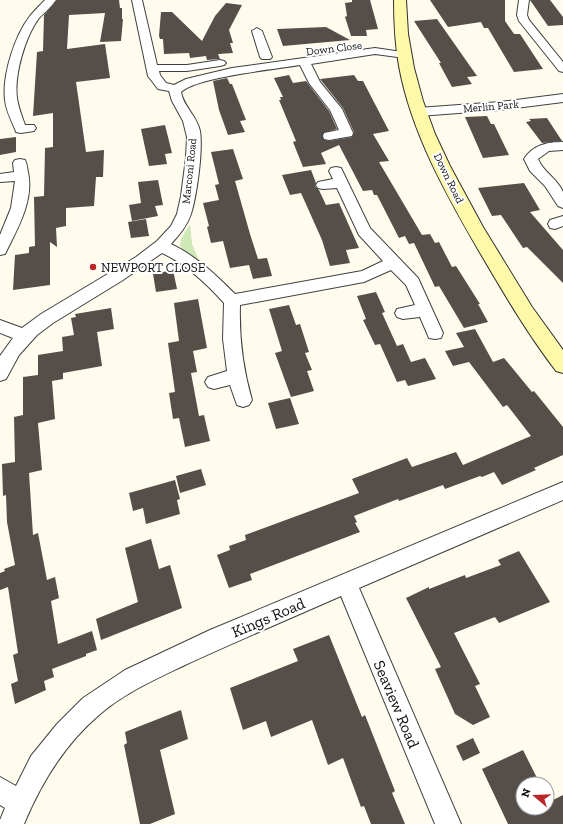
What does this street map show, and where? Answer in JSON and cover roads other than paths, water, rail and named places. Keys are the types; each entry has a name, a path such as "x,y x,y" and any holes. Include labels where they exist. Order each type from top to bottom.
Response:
{"street":[{"path":"30,128 21,129 12,104 11,97 13,72 18,53 26,34 35,18 51,0"},
{"path":"137,0 154,76 161,85 176,89 190,82 224,73 404,48"},
{"name":"Down Road","path":"400,0 399,15 404,48 418,112 470,219 517,300 542,339 563,365"},
{"path":"524,0 522,15 524,21 563,69"},
{"path":"257,31 266,57"},
{"name":"Down Close","path":"151,68 196,67 266,57 404,48"},
{"path":"304,62 315,83 336,109 347,133 329,136"},
{"path":"13,72 28,71"},
{"name":"Marconi Road","path":"0,374 12,352 33,328 161,246 177,231 183,220 194,142 190,122 176,98 176,89"},
{"name":"Merlin Park","path":"418,112 500,106 563,98"},
{"path":"563,146 542,150 536,153 532,159 535,168 550,183 563,203"},
{"path":"0,250 20,206 23,193 21,169 3,178"},
{"path":"322,185 338,177 364,231 414,284 435,333"},
{"path":"161,246 182,256 200,269 232,301 231,337 235,376 243,400"},
{"path":"232,301 364,276 393,262"},
{"path":"403,313 425,310"},
{"path":"0,326 25,336"},
{"name":"Down Road","path":"542,339 563,355"},
{"path":"214,382 235,376"},
{"name":"Kings Road","path":"10,806 65,732 91,706 133,678 218,638 563,491"},
{"name":"Seaview Road","path":"346,583 448,824"}],"place":[{"name":"NEWPORT CLOSE","path":"93,267"}]}
